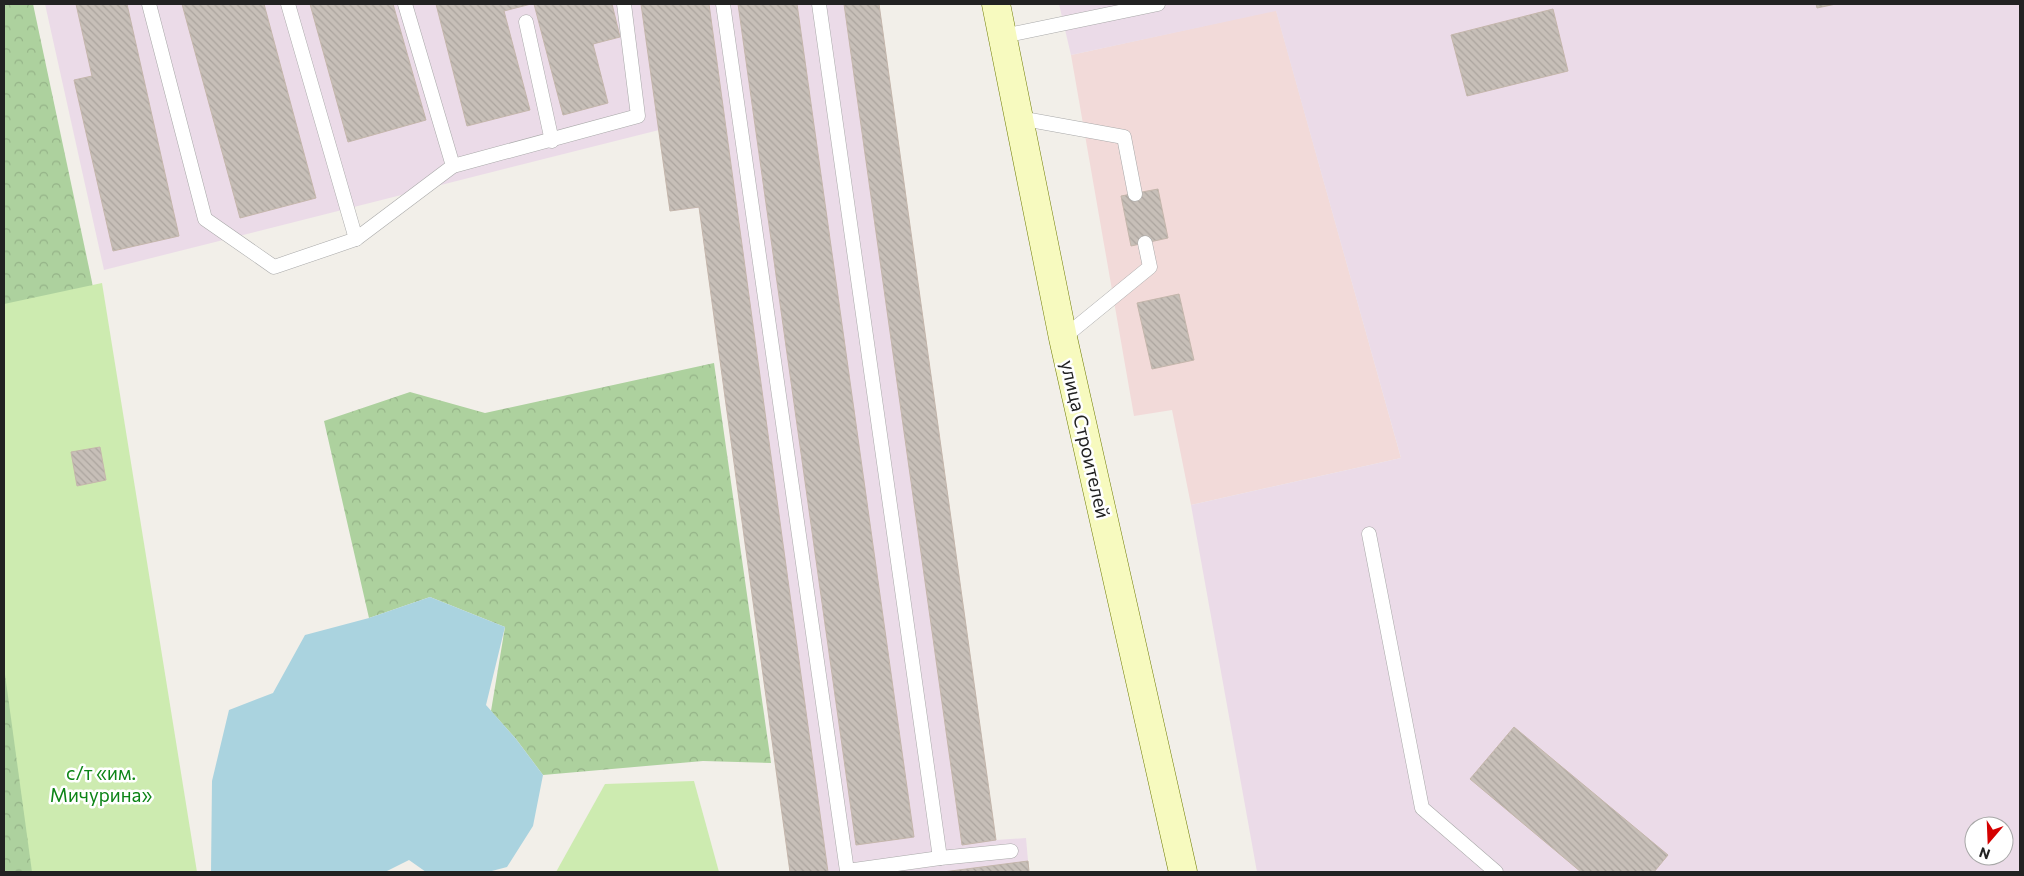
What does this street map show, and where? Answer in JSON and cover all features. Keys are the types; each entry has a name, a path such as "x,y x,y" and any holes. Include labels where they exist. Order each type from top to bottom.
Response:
{"main road":[{"name":"улица Строителей","path":"996,4 1063,338 1183,872"}],"lane":[{"path":"149,4 205,219 274,267 356,239 453,166 552,141 638,116 624,4"},
{"path":"288,4 356,239"},
{"path":"405,4 453,166"},
{"path":"723,4 847,871 940,858 1011,851"},
{"path":"819,4 940,858"},
{"path":"1003,36 1158,4"},
{"path":"526,22 552,141"},
{"path":"1018,118 1124,137 1135,194"},
{"path":"1063,338 1150,267 1145,243"},
{"path":"1370,534 1422,808 1496,872"}],"shaded area":[{"path":"45,4 879,4 996,840 1026,838 1029,872 790,872 699,208 670,211 659,130 104,270"},
{"path":"1059,4 2020,4 2020,872 1257,872 1191,505 1401,458 1276,11 1071,55"},
{"path":"1276,10 1401,458 1191,505 1172,410 1134,416 1071,55"}],"green space":[{"name":"с/т «им. Мичурина»","path":"4,4 33,4 92,282 181,872 4,872"},
{"name":"с/т «им. Мичурина»","path":"102,283 197,872 32,872 4,667 4,304"},
{"path":"714,363 771,763 703,761 543,775 516,739 491,711 505,627 430,597 369,618 324,421 410,392 485,413"},
{"path":"694,781 719,872 556,872 605,784"}],"water":[{"path":"430,597 505,627 486,705 516,739 543,775 533,826 507,867 488,872 426,872 409,860 385,872 211,872 212,781 229,710 273,693 305,635 369,618"}],"building":[{"path":"76,4 127,4 179,236 113,251 74,80 92,76"},
{"path":"182,4 264,4 316,198 240,218"},
{"path":"310,4 393,4 426,120 348,142"},
{"path":"436,4 531,4 504,11 530,110 467,126"},
{"path":"534,4 612,4 620,37 593,44 608,103 563,115"},
{"path":"641,4 709,4 828,872 790,872 699,207 670,211"},
{"path":"738,4 797,4 914,837 856,845"},
{"path":"844,4 879,4 996,840 962,845"},
{"path":"1816,4 1836,4 1817,8"},
{"path":"1553,9 1568,71 1467,96 1451,35"},
{"path":"1158,189 1168,238 1131,246 1121,196"},
{"path":"1179,294 1194,360 1152,369 1137,303"},
{"path":"100,447 106,480 77,486 71,452"},
{"path":"1514,727 1668,855 1654,872 1581,872 1470,779"},
{"path":"1028,861 1029,872 943,872"}]}
